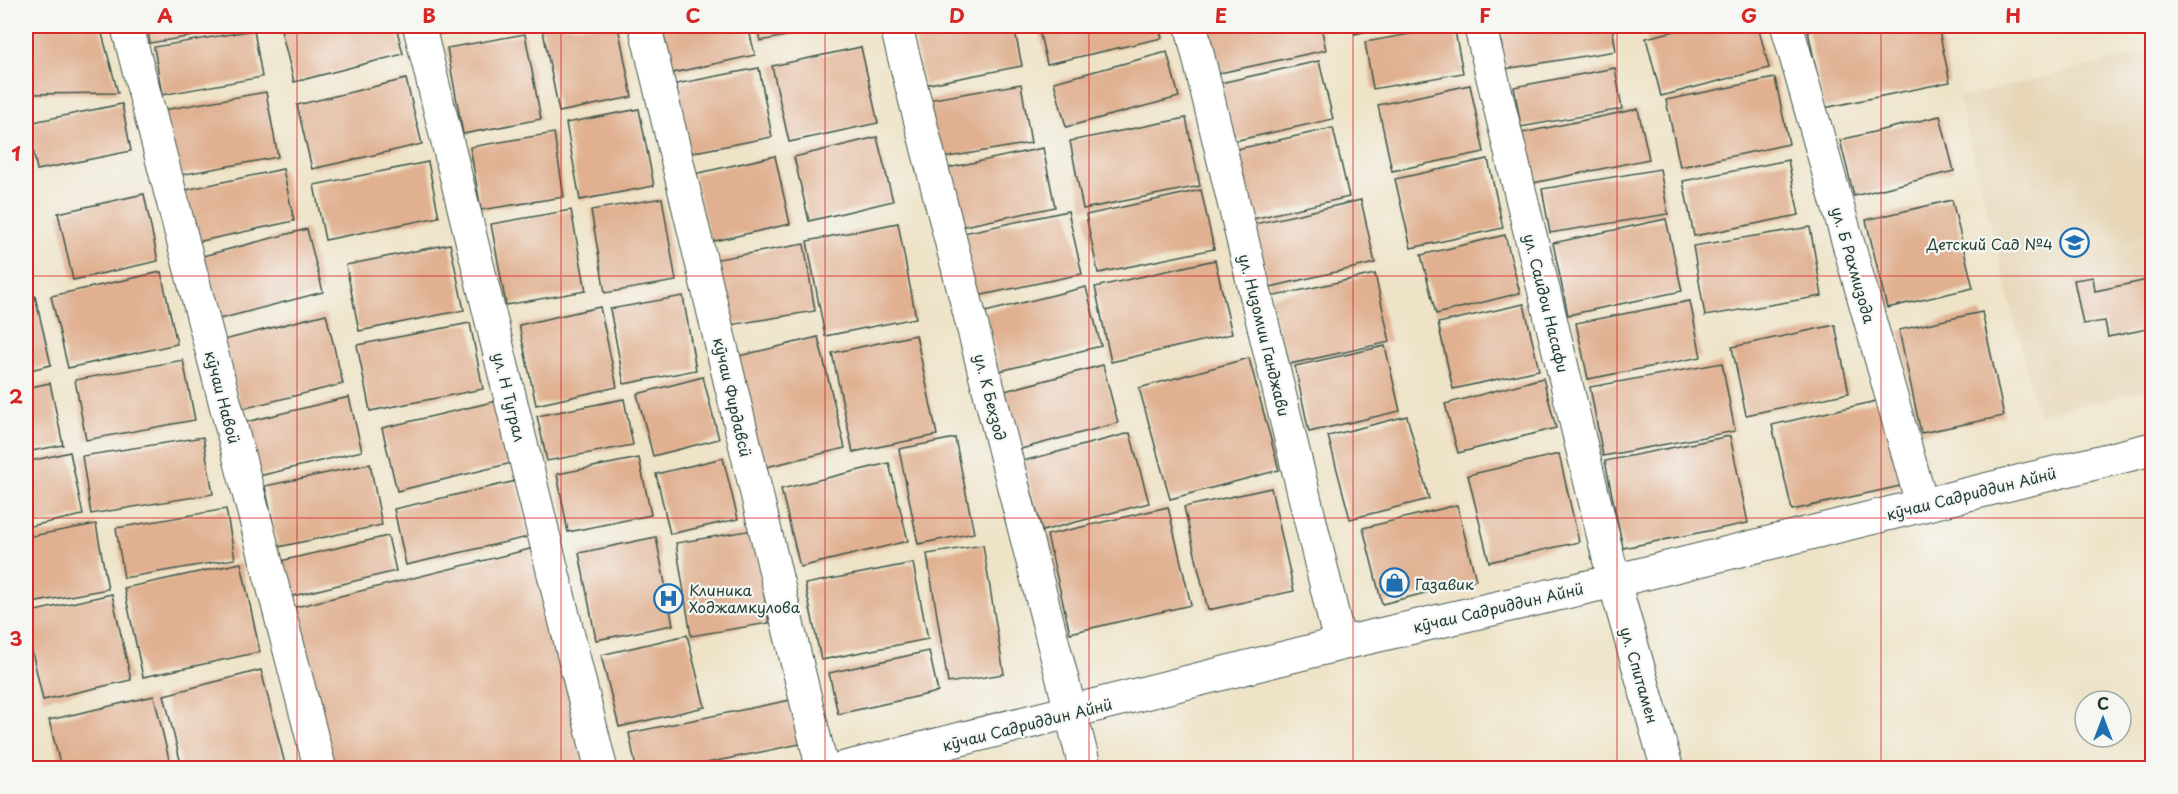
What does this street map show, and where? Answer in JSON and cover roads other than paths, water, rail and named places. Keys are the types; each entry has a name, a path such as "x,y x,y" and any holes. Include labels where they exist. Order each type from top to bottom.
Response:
{"street":[{"name":"кӯчаи Навоӣ","path":"127,26 320,768"},
{"name":"ул. Н Туграл","path":"419,26 601,768"},
{"name":"кӯчаи Фирдавсӣ","path":"645,26 822,768"},
{"name":"ул. К Бехзод","path":"896,26 1085,768"},
{"name":"ул. Низомии Ганджави","path":"1191,26 1340,644"},
{"name":"ул. Саидои Насафи","path":"1480,26 1614,581"},
{"name":"ул. Б Рахмизода","path":"1787,26 1922,505"},
{"name":"кӯчаи Садриддин Айнӣ","path":"845,768 1340,644 1614,581 2152,449"},
{"name":"ул. Спитамен","path":"1614,581 1667,768"}],"place":[{"name":"Детский Сад №4","path":"2074,243"},
{"name":"Газавик","path":"1394,583"},
{"name":"Клиника Ходжамкулова","path":"668,598"}]}
